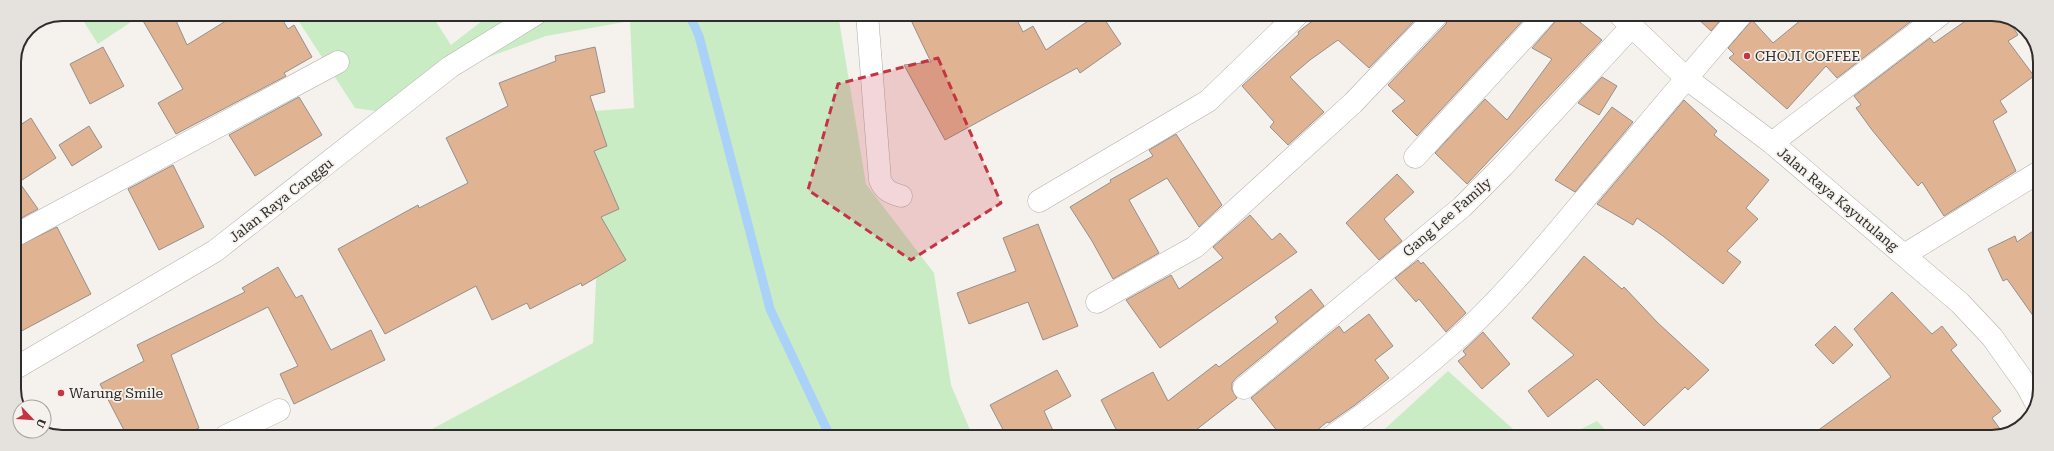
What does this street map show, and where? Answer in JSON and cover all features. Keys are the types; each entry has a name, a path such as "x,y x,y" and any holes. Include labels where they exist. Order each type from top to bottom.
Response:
{"street":[{"name":"Jalan Raya Canggu","path":"21,365 215,251 450,67 525,21"},
{"path":"868,21 880,180 883,188 892,194 901,196"},
{"path":"1039,201 1208,101 1291,21"},
{"path":"1096,302 1195,247 1352,103 1431,21"},
{"path":"1415,157 1540,21"},
{"name":"Gang Lee Family","path":"1244,388 1462,207 1503,166 1625,21"},
{"name":"Jalan Raya Kayutulang","path":"1627,21 1686,78 1772,143 1960,303 1992,337 2027,386 2032,396"},
{"path":"1341,430 1372,409 1405,383 1445,349 1494,303 1551,240 1686,78 1736,21"},
{"path":"1772,143 1932,21"},
{"path":"21,232 338,62"},
{"path":"1904,255 2033,176"},
{"path":"238,430 279,410"}],"highlighted area":[{"path":"938,58 1001,203 911,260 808,190 838,84"}],"green space":[{"path":"83,21 132,21 98,44"},
{"path":"299,21 436,21 451,45 482,21 630,21 546,36 467,65 395,114 355,108"},
{"path":"630,21 839,21 866,184 934,273 951,385 970,430 430,430 593,343 599,220 569,113 634,108"},
{"path":"1448,371 1514,430 1384,430"},
{"path":"1597,421 1605,430 1579,430"}],"building":[{"path":"143,21 176,21 187,45 226,21 283,21 288,29 294,25 312,57 284,73 286,76 176,134 158,103 183,89"},
{"path":"911,21 1018,21 1023,32 1033,26 1046,50 1088,21 1106,21 1121,44 1080,73 1077,68 945,140 904,65 931,62"},
{"path":"1312,21 1414,21 1369,68 1338,40 1310,60 1290,77 1324,112 1288,145 1270,127 1274,122 1242,86 1299,34 1298,32"},
{"path":"1447,21 1522,21 1417,136 1392,111 1405,101 1388,85 1446,24"},
{"path":"1555,21 1578,21 1602,40 1467,184 1435,153 1485,99 1507,120 1552,59 1532,48"},
{"path":"1700,21 1720,21 1711,31"},
{"path":"1751,21 1753,21 1773,43 1800,21 1911,21 1837,78 1826,66 1787,109 1729,58 1734,54 1728,48"},
{"path":"1965,21 1992,21 2008,24 2012,26 2018,35 2008,41 2033,75 2033,77 2000,101 2007,112 1993,121 2016,171 1944,216 1922,182 1918,186 1872,130 1856,108 1861,105 1854,96 1930,38 1934,43"},
{"path":"103,47 124,86 90,104 70,64"},
{"path":"595,47 605,92 590,96 607,146 594,151 619,209 601,217 626,260 582,286 581,283 530,309 527,303 492,320 476,286 385,334 338,249 418,205 419,208 468,183 446,138 508,106 499,83 556,61 555,56"},
{"path":"1602,77 1617,86 1599,115 1578,103"},
{"path":"299,97 322,135 255,176 229,135"},
{"path":"1684,100 1717,131 1714,135 1769,180 1746,208 1758,219 1727,251 1741,262 1723,284 1663,236 1637,218 1633,225 1597,204"},
{"path":"1612,107 1633,122 1575,192 1555,180"},
{"path":"31,118 56,158 21,181 21,124"},
{"path":"89,126 102,147 72,166 59,145"},
{"path":"1176,134 1222,205 1199,227 1167,178 1129,200 1159,253 1113,279 1092,241 1070,207 1111,182 1110,180 1153,156 1149,150"},
{"path":"173,165 204,227 159,250 128,189"},
{"path":"1397,174 1414,192 1384,219 1402,241 1379,260 1346,223"},
{"path":"21,185 38,209 21,218"},
{"path":"1250,215 1272,240 1280,233 1297,252 1160,348 1126,300 1171,275 1179,289 1223,258 1213,247"},
{"path":"1038,224 1078,326 1043,340 1028,302 969,324 957,293 1016,271 1003,238"},
{"path":"57,227 91,294 21,331 21,245"},
{"path":"2033,231 2033,316 2007,279 2003,281 1988,249 2015,236 2017,242"},
{"path":"1584,256 1622,289 1624,287 1658,323 1709,370 1688,390 1685,387 1644,426 1597,379 1548,417 1528,391 1574,355 1532,318"},
{"path":"1418,260 1421,264 1423,262 1466,313 1446,332 1419,299 1416,302 1395,278"},
{"path":"278,267 296,298 302,295 331,350 371,330 385,360 294,404 280,374 298,366 268,307 171,355 199,428 195,430 124,430 100,384 144,361 137,345 245,292 242,288"},
{"path":"1311,289 1324,306 1236,378 1232,383 1232,390 1237,398 1196,430 1116,430 1101,400 1153,372 1168,401 1216,364 1219,367 1278,322 1275,317"},
{"path":"1892,292 1932,334 1942,326 1957,345 1951,350 2001,411 1992,418 2000,429 1819,430 1891,377 1854,329"},
{"path":"1369,314 1393,346 1375,360 1389,378 1355,405 1329,423 1327,422 1317,430 1276,430 1251,398 1339,326 1344,333"},
{"path":"1835,326 1853,345 1833,364 1815,345"},
{"path":"1483,332 1510,364 1482,389 1458,361 1466,355 1463,351"},
{"path":"1057,370 1071,396 1044,411 1053,430 1003,430 990,405"}],"waterway":[{"path":"692,21 699,36 770,309 827,430"}],"place":[{"name":"CHOJI COFFEE","path":"1747,56"},
{"name":"Warung Smile","path":"61,393"}]}
